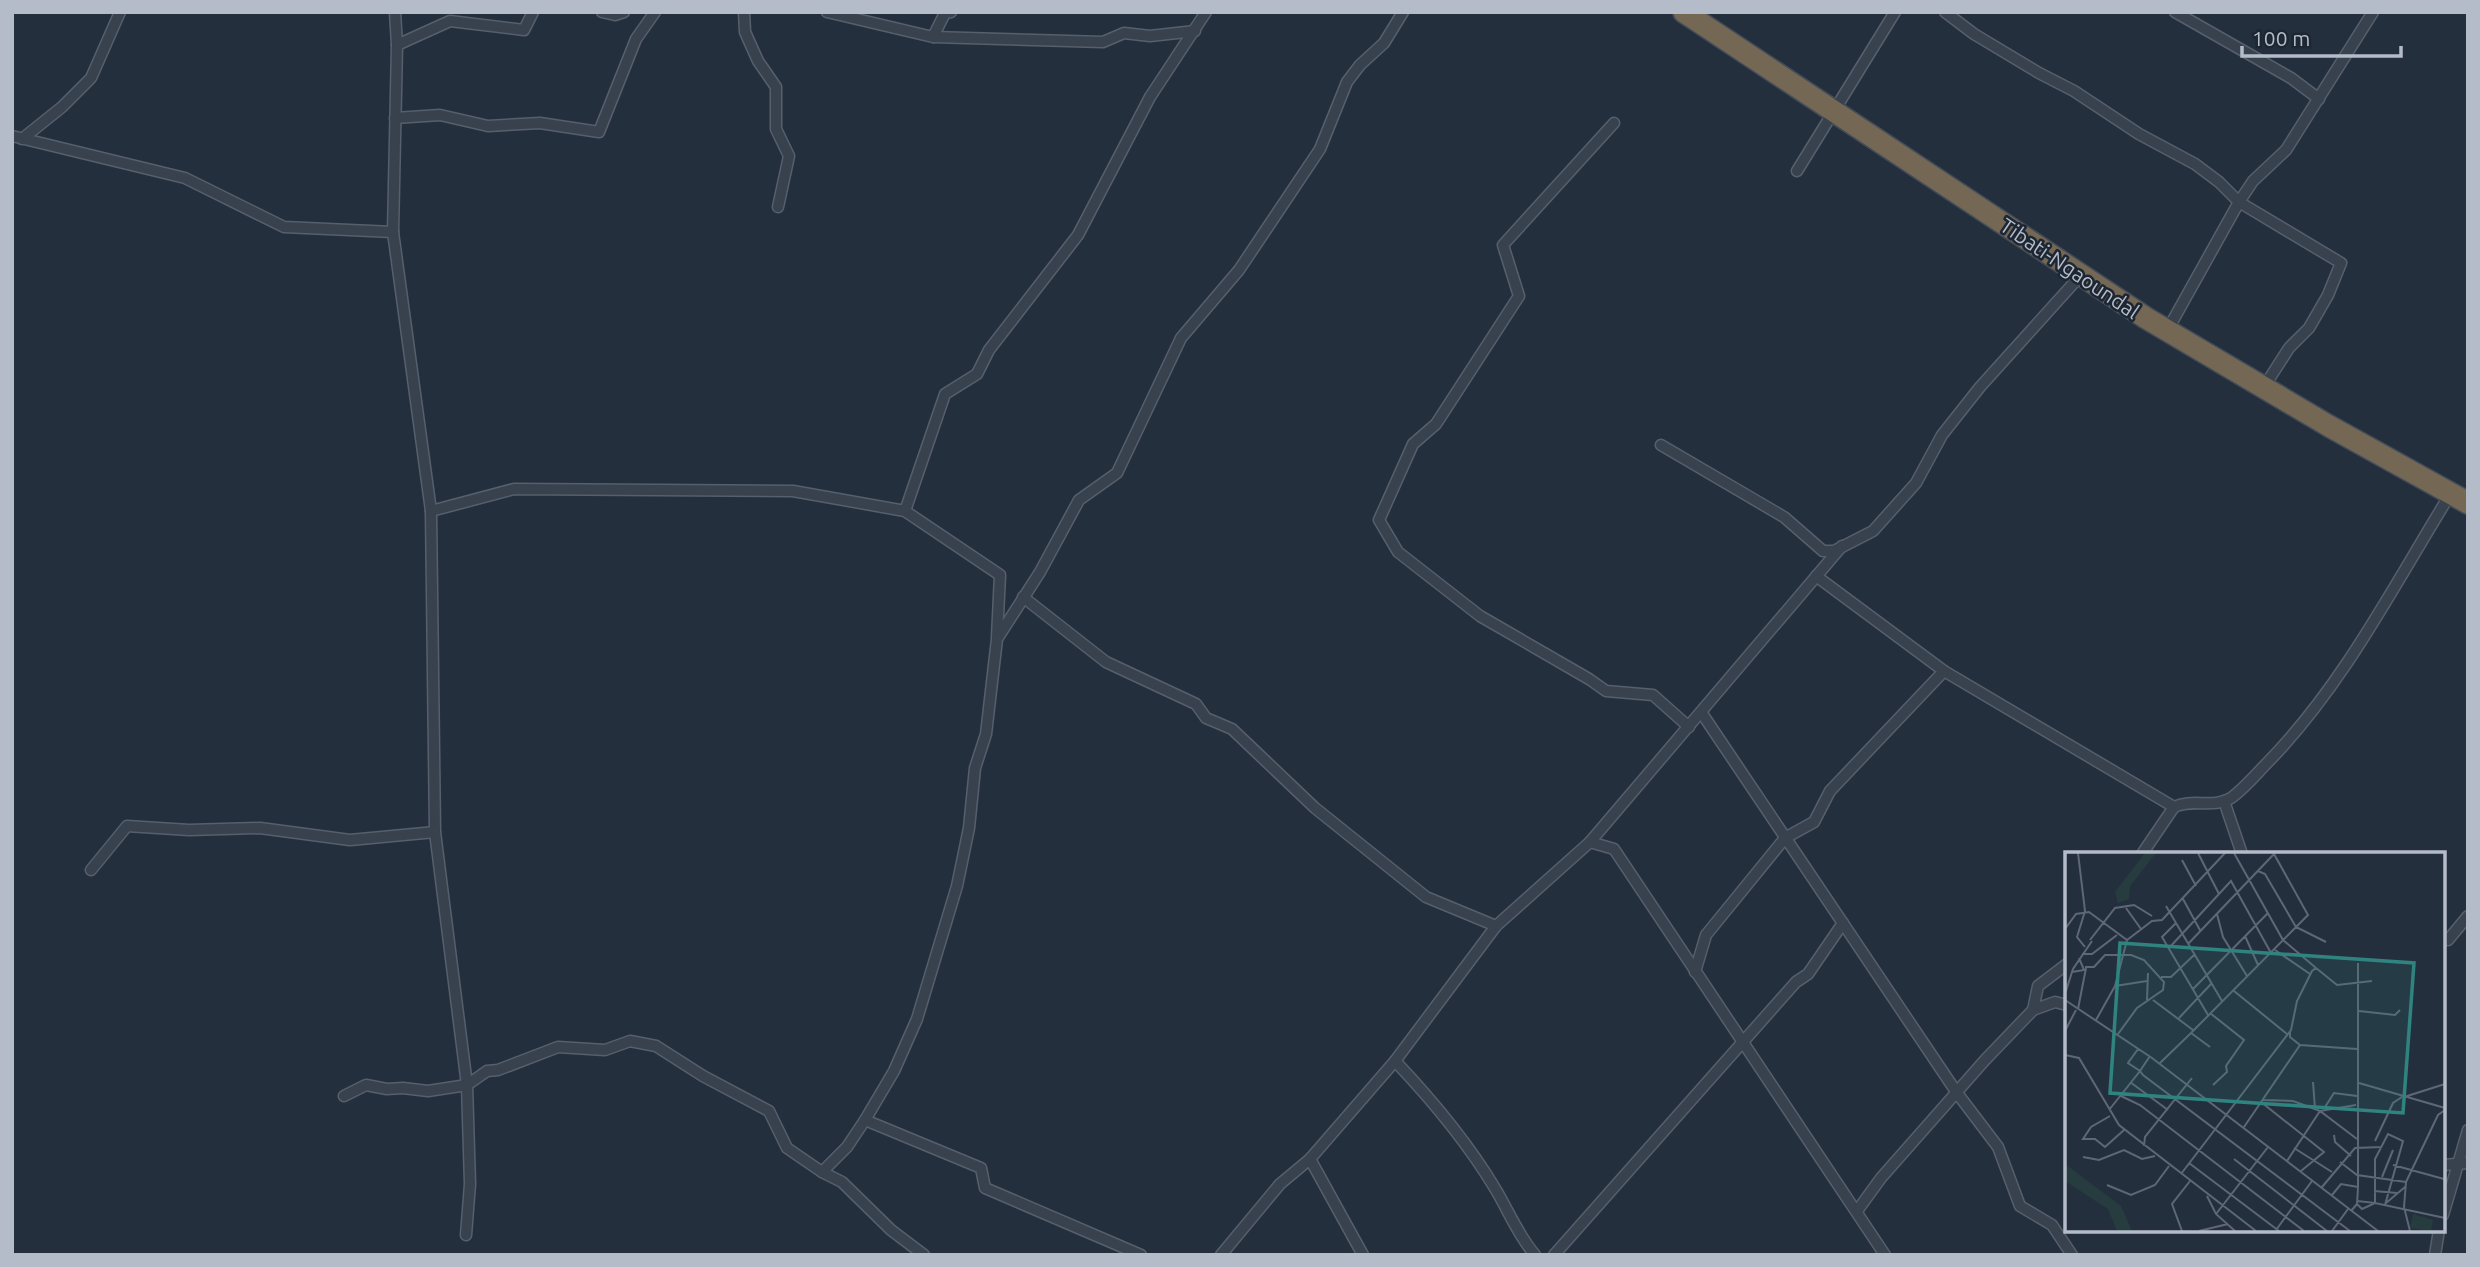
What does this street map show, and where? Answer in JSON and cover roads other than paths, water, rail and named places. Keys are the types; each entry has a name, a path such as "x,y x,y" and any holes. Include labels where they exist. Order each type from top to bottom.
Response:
{"highway":[{"name":"Tibati-Ngaoundal","path":"1684,12 2167,331 2459,498"}],"street":[{"path":"17,138 62,107 91,79 120,12"},
{"path":"395,12 397,45 393,232 430,511 435,832 467,1085 470,1184 466,1235"},
{"path":"397,45 450,21 524,30 533,12"},
{"path":"602,12 615,15 624,12"},
{"path":"395,118 440,115 488,126 540,123 599,132 636,40 655,12"},
{"path":"744,12 745,32 758,61 776,87 776,130 789,156 778,207"},
{"path":"827,12 933,37 1103,42 1124,33 1150,36 1195,31"},
{"path":"933,37 945,13 951,12"},
{"path":"997,639 1079,500 1117,473 1181,338 1239,270 1320,149 1347,82 1390,35 1403,12"},
{"path":"1797,171 1895,12"},
{"path":"1945,12 1974,34 2074,91 2139,134 2195,164 2239,202 2341,263 2328,295 2309,328 2289,348 2264,387"},
{"path":"2175,12 2291,78 2319,99"},
{"path":"2167,331 2239,202 2253,181 2286,150 2373,12"},
{"path":"905,511 945,394 977,374 989,350 1078,235 1150,97 1195,31 1204,13"},
{"path":"1614,123 1503,245 1519,296 1436,424 1413,444 1379,520 1398,552 1480,616 1590,678 1606,691 1653,695 1689,727"},
{"path":"17,138 185,178 284,227 393,232"},
{"path":"1661,445 1784,517 1823,551 1834,551 1873,531 1916,483 1942,435 1972,396 2081,275"},
{"path":"430,511 514,489 793,491 905,511 1000,575 997,639 986,734 975,768 969,828 957,886 917,1019 894,1071 848,1147 822,1172"},
{"path":"2143,852 2174,807 2224,801 2250,780 2302,726 2345,668 2459,498"},
{"path":"1221,1255 1280,1184 1310,1159 1395,1062 1496,926 1590,842 1842,546"},
{"path":"1816,576 1944,671 2174,807"},
{"path":"1023,597 1106,662 1196,704 1206,718 1232,729 1315,808 1426,897 1496,926"},
{"path":"1695,972 1706,935 1785,838 1814,822 1830,791 1944,671"},
{"path":"1701,712 1957,1093 1998,1147 2020,1206 2052,1225 2072,1255"},
{"path":"2224,801 2241,852"},
{"path":"91,870 127,826 189,830 260,828 350,840 435,832"},
{"path":"1590,842 1614,849 1885,1255"},
{"path":"2445,939 2448,940 2468,916"},
{"path":"1554,1255 1796,982 1808,974 1843,923"},
{"path":"2033,1010 2038,986 2065,966"},
{"path":"1857,1212 1881,1178 2033,1010 2055,1002 2065,1004"},
{"path":"344,1096 366,1085 428,1091 467,1085 487,1071 498,1070 558,1047 605,1050 630,1041 656,1046 703,1076 769,1111 787,1148 842,1182 891,1230 924,1255"},
{"path":"1395,1062 1462,1139 1496,1190 1523,1241 1535,1255"},
{"path":"864,1120 981,1168 985,1188 1141,1255"},
{"path":"2445,1210 2462,1164 2468,1130"},
{"path":"1310,1159 1363,1255"},
{"path":"2435,1255 2439,1232"}]}
